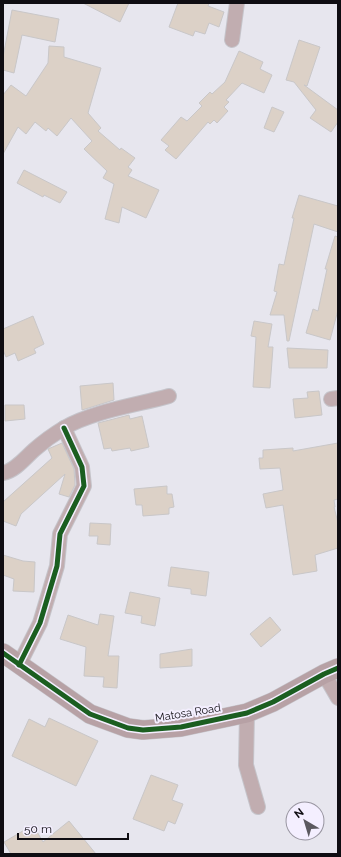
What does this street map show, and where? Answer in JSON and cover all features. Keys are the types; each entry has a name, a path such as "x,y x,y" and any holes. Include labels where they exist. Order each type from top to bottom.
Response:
{"street":[{"path":"232,40 238,3"},
{"path":"3,473 13,469 35,449 64,428 88,418 124,407 169,396"},
{"path":"19,666 40,624 57,566 60,534 84,486 82,467 64,428"},
{"name":"Matosa Road","path":"3,653 19,666 90,714 128,728 143,730 181,727 247,713 273,702 331,671"},
{"path":"331,671 338,698"},
{"path":"247,713 246,766 258,807"}],"building":[{"path":"83,3 129,3 120,22"},
{"path":"178,3 209,3 208,6 224,12 219,27 209,23 205,34 195,31 193,36 169,27"},
{"path":"12,10 59,19 55,42 22,35 14,73 3,70 3,57"},
{"path":"299,40 320,47 307,86 304,85 338,110 338,122 331,132 310,118 316,110 294,82 286,80"},
{"path":"49,46 64,47 64,57 101,68 88,113 101,128 98,131 120,150 121,148 135,158 128,167 132,170 128,176 159,190 146,218 122,207 119,223 105,219 114,184 103,178 107,171 84,149 92,141 71,118 57,136 48,128 46,131 35,122 26,134 18,127 3,154 3,95 11,85 26,96 48,63"},
{"path":"239,51 263,62 260,69 272,75 264,93 242,83 226,100 229,102 224,107 228,111 217,123 214,120 210,124 208,122 176,159 165,150 169,146 161,140 181,117 187,121 202,106 199,103 210,92 212,94 225,82"},
{"path":"272,107 284,112 274,132 264,128"},
{"path":"24,170 67,192 60,203 44,195 43,197 17,183"},
{"path":"299,195 338,206 338,232 314,224 289,341 287,341 284,315 270,315 277,292 274,291 279,264 284,265 294,218 292,218"},
{"path":"335,236 338,237 338,310 330,340 306,333 313,309 318,311 327,269 325,269"},
{"path":"33,316 44,344 34,349 36,353 18,361 15,353 6,357 3,350 3,329"},
{"path":"254,321 272,324 268,347 273,347 270,388 253,387 256,337 251,336"},
{"path":"287,348 328,350 327,368 289,368"},
{"path":"113,383 114,400 82,410 80,386"},
{"path":"319,391 322,415 295,418 293,399 308,398 307,392"},
{"path":"5,405 24,405 25,419 5,421"},
{"path":"129,415 130,419 142,416 149,447 131,451 130,448 112,451 111,448 104,449 98,423"},
{"path":"62,443 74,469 75,485 69,497 59,494 65,474 21,514 16,526 3,521 3,502 52,458 48,449"},
{"path":"338,443 338,499 334,500 334,507 338,523 338,548 315,555 317,571 293,575 283,505 266,508 263,494 283,490 280,468 260,469 259,458 263,458 263,450 293,448 293,451"},
{"path":"167,486 167,494 172,494 174,507 169,508 169,514 143,516 142,505 136,505 134,489"},
{"path":"90,523 111,524 110,545 97,544 98,536 89,536"},
{"path":"3,555 23,561 35,562 34,592 13,591 14,579 3,575"},
{"path":"171,567 209,572 206,596 191,594 191,589 168,586"},
{"path":"130,592 160,598 155,626 141,623 142,616 125,613"},
{"path":"100,614 114,616 108,656 119,656 117,688 103,687 104,677 84,676 86,647 60,639 68,615 98,625"},
{"path":"270,617 281,630 261,647 250,634"},
{"path":"192,649 192,666 160,668 160,654"},
{"path":"49,718 98,741 76,786 12,756 29,719 45,727"},
{"path":"151,775 178,785 172,800 183,804 175,824 168,821 164,831 133,819"},
{"path":"69,821 96,854 11,854 4,842 33,825 43,842"}],"cycle path":[{"path":"19,665 40,623 57,566 60,534 84,486 82,467 64,428"},
{"path":"3,653 90,714 128,728 143,730 181,727 247,713 273,702 338,668"}]}
